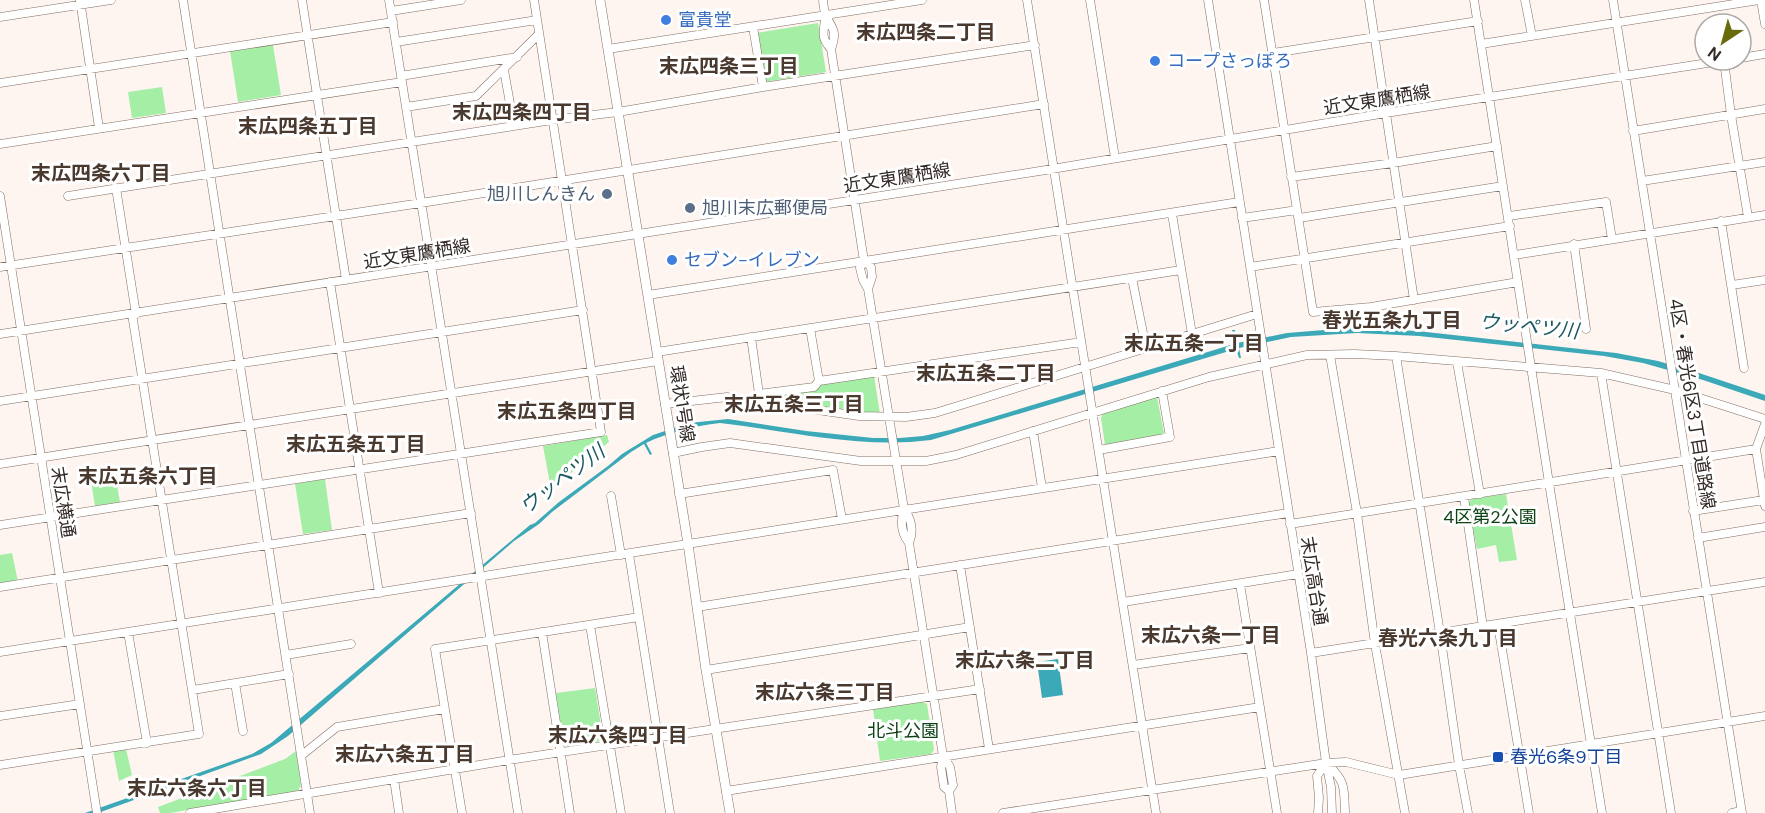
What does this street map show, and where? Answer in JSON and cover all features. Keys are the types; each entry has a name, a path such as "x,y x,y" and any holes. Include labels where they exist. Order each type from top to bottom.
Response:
{"main road":[{"name":"環状1号線","path":"600,0 730,813"}],"street":[{"path":"0,17 111,0"},
{"path":"183,0 310,813"},
{"path":"302,0 346,280"},
{"path":"390,0 518,813"},
{"path":"391,11 460,0"},
{"path":"0,525 601,432 534,0"},
{"path":"823,0 825,15 834,28 831,49 864,261 860,268 862,280 868,289 874,318 904,509 901,519 903,536 909,543 943,756 950,767 953,785 949,791 952,813"},
{"path":"608,49 922,0"},
{"path":"1027,0 1156,813"},
{"path":"1090,0 1115,158"},
{"path":"665,404 727,398 760,398 889,420 935,413 1086,371 1146,348 1257,314 1208,0"},
{"path":"1264,0 1313,312 1371,307 1518,282"},
{"path":"1369,0 1414,300"},
{"path":"1474,0 1602,813"},
{"path":"1526,0 1532,36"},
{"name":"4区・春光6区3丁目道路線","path":"1613,0 1741,812"},
{"path":"1481,44 1760,0 1765,24"},
{"path":"80,3 99,128"},
{"path":"396,42 537,20"},
{"path":"1272,52 1478,21"},
{"path":"0,83 393,22"},
{"path":"753,27 763,87"},
{"path":"406,107 476,96 539,34"},
{"path":"68,196 552,120 618,112 1035,45"},
{"path":"0,144 316,95 517,57"},
{"name":"近文東鷹栖線","path":"0,334 1693,65"},
{"path":"504,70 514,126"},
{"path":"1727,72 1731,115 1748,217"},
{"path":"0,267 1044,104"},
{"path":"1633,131 1765,109"},
{"path":"1291,177 1497,146"},
{"path":"1642,181 1765,162"},
{"path":"1242,218 1399,203 1503,186"},
{"path":"0,765 199,735 142,378 116,188"},
{"name":"末広横通","path":"0,196 97,813"},
{"path":"648,296 1239,202"},
{"path":"1509,216 1606,202 1612,239"},
{"path":"1172,214 1192,334"},
{"path":"1515,255 1765,215"},
{"path":"1721,221 1744,368"},
{"path":"1250,267 1510,226"},
{"path":"1574,244 1586,329"},
{"path":"0,464 592,371 751,337 1181,270"},
{"path":"1132,278 1146,348"},
{"path":"1732,285 1765,280"},
{"path":"330,282 379,593"},
{"path":"0,401 583,310"},
{"name":"末広高台通","path":"1257,314 1311,653 1331,787 1332,813"},
{"path":"810,328 819,381"},
{"path":"751,337 760,398"},
{"path":"760,398 814,387 819,381 1081,342"},
{"path":"672,449 730,443 832,458 926,461 956,455 1033,431 1092,409 1162,392 1209,377 1307,355 1355,354 1457,362 1531,364 1674,387 1765,422 1756,449 1765,503 1693,511"},
{"path":"1330,355 1357,513 1375,644 1405,813"},
{"path":"1396,356 1468,813"},
{"path":"1457,362 1480,494"},
{"path":"1600,374 1671,813"},
{"path":"1099,450 1170,437 1162,392"},
{"path":"1033,431 1042,488"},
{"path":"1290,524 1756,449"},
{"path":"0,652 1279,451"},
{"path":"832,458 842,519"},
{"path":"680,494 833,470"},
{"path":"611,496 639,617 670,813"},
{"path":"1464,497 1483,627"},
{"path":"0,587 471,513"},
{"path":"696,607 1288,513"},
{"path":"1698,538 1765,527"},
{"path":"960,565 989,749"},
{"path":"1123,602 1298,574"},
{"path":"1311,653 1765,582"},
{"path":"1240,584 1277,813"},
{"path":"462,813 435,649 639,617"},
{"path":"590,625 621,813"},
{"path":"1498,625 1529,813"},
{"path":"706,670 970,627"},
{"path":"128,632 147,743"},
{"path":"542,632 570,813"},
{"path":"286,655 351,644"},
{"path":"1133,665 1250,648"},
{"path":"193,690 289,674"},
{"path":"235,683 243,731"},
{"path":"190,813 560,752 980,690"},
{"path":"0,716 80,704"},
{"path":"726,791 1260,707"},
{"path":"302,755 337,727 444,709"},
{"path":"1002,813 1326,763 1346,762 1399,775 1765,717"},
{"path":"1318,813 1317,776 1326,763"},
{"path":"1326,763 1338,774 1343,786 1345,813"},
{"path":"394,779 399,813"},
{"path":"1732,813 1741,812"}],"green space":[{"path":"818,23 826,72 764,82 756,33"},
{"path":"273,45 281,95 238,102 230,51"},
{"path":"162,87 166,113 132,118 128,92"},
{"path":"874,376 880,414 765,400 765,397 814,391 826,382"},
{"path":"1157,397 1164,433 1162,436 1105,445 1101,418 1103,413"},
{"path":"607,435 609,442 551,489 543,446"},
{"path":"325,479 332,530 303,534 295,484"},
{"path":"116,480 120,502 95,506 91,481"},
{"name":"4区第2公園","path":"1506,494 1517,560 1499,562 1496,545 1477,549 1468,503 1472,499"},
{"path":"12,553 18,582 0,584 0,555"},
{"path":"595,688 603,738 601,741 568,746 564,744 556,693"},
{"name":"北斗公園","path":"923,702 927,704 934,750 931,754 880,761 873,709"},
{"path":"126,749 132,775 119,781 113,750"},
{"path":"296,751 301,785 298,791 160,813 158,807 285,759"}],"water":[{"path":"1349,328 1417,331 1616,353 1693,371 1765,395 1765,401 1643,363 1604,356 1419,336 1357,333 1291,337 1239,348 1241,358 1236,349 931,440 851,441 720,423 682,430 646,443 652,454 650,455 644,444 631,452 514,541 288,736 261,754 98,813 85,813 252,754 271,743 530,525 622,454 653,435 689,423 728,419 873,438 923,436 950,430 1234,344 1232,330 1235,330 1237,343 1287,333"},
{"path":"1058,659 1063,695 1042,698 1037,662"}],"place":[{"name":"富貴堂","path":"666,20"},
{"name":"コープさっぽろ","path":"1155,61"},
{"name":"旭川しんきん","path":"607,194"},
{"name":"旭川末広郵便局","path":"690,208"},
{"name":"セブン-イレブン","path":"672,260"},
{"name":"春光6条9丁目","path":"1498,757"}],"district":[{"name":"末広四条二丁目","path":"926,32"},
{"name":"末広四条三丁目","path":"729,66"},
{"name":"末広四条四丁目","path":"522,112"},
{"name":"末広四条五丁目","path":"308,126"},
{"name":"末広四条六丁目","path":"101,173"},
{"name":"春光五条九丁目","path":"1392,320"},
{"name":"末広五条一丁目","path":"1194,343"},
{"name":"末広五条二丁目","path":"986,373"},
{"name":"末広五条三丁目","path":"794,404"},
{"name":"末広五条四丁目","path":"567,411"},
{"name":"末広五条五丁目","path":"356,444"},
{"name":"末広五条六丁目","path":"148,476"},
{"name":"末広六条一丁目","path":"1211,635"},
{"name":"春光六条九丁目","path":"1448,638"},
{"name":"末広六条二丁目","path":"1025,660"},
{"name":"末広六条三丁目","path":"825,692"},
{"name":"末広六条四丁目","path":"618,735"},
{"name":"末広六条五丁目","path":"405,754"},
{"name":"末広六条六丁目","path":"197,788"}],"water label":[{"name":"ウッペツ川","path":"1529,326"},
{"name":"ウッペツ川","path":"562,479"}]}
